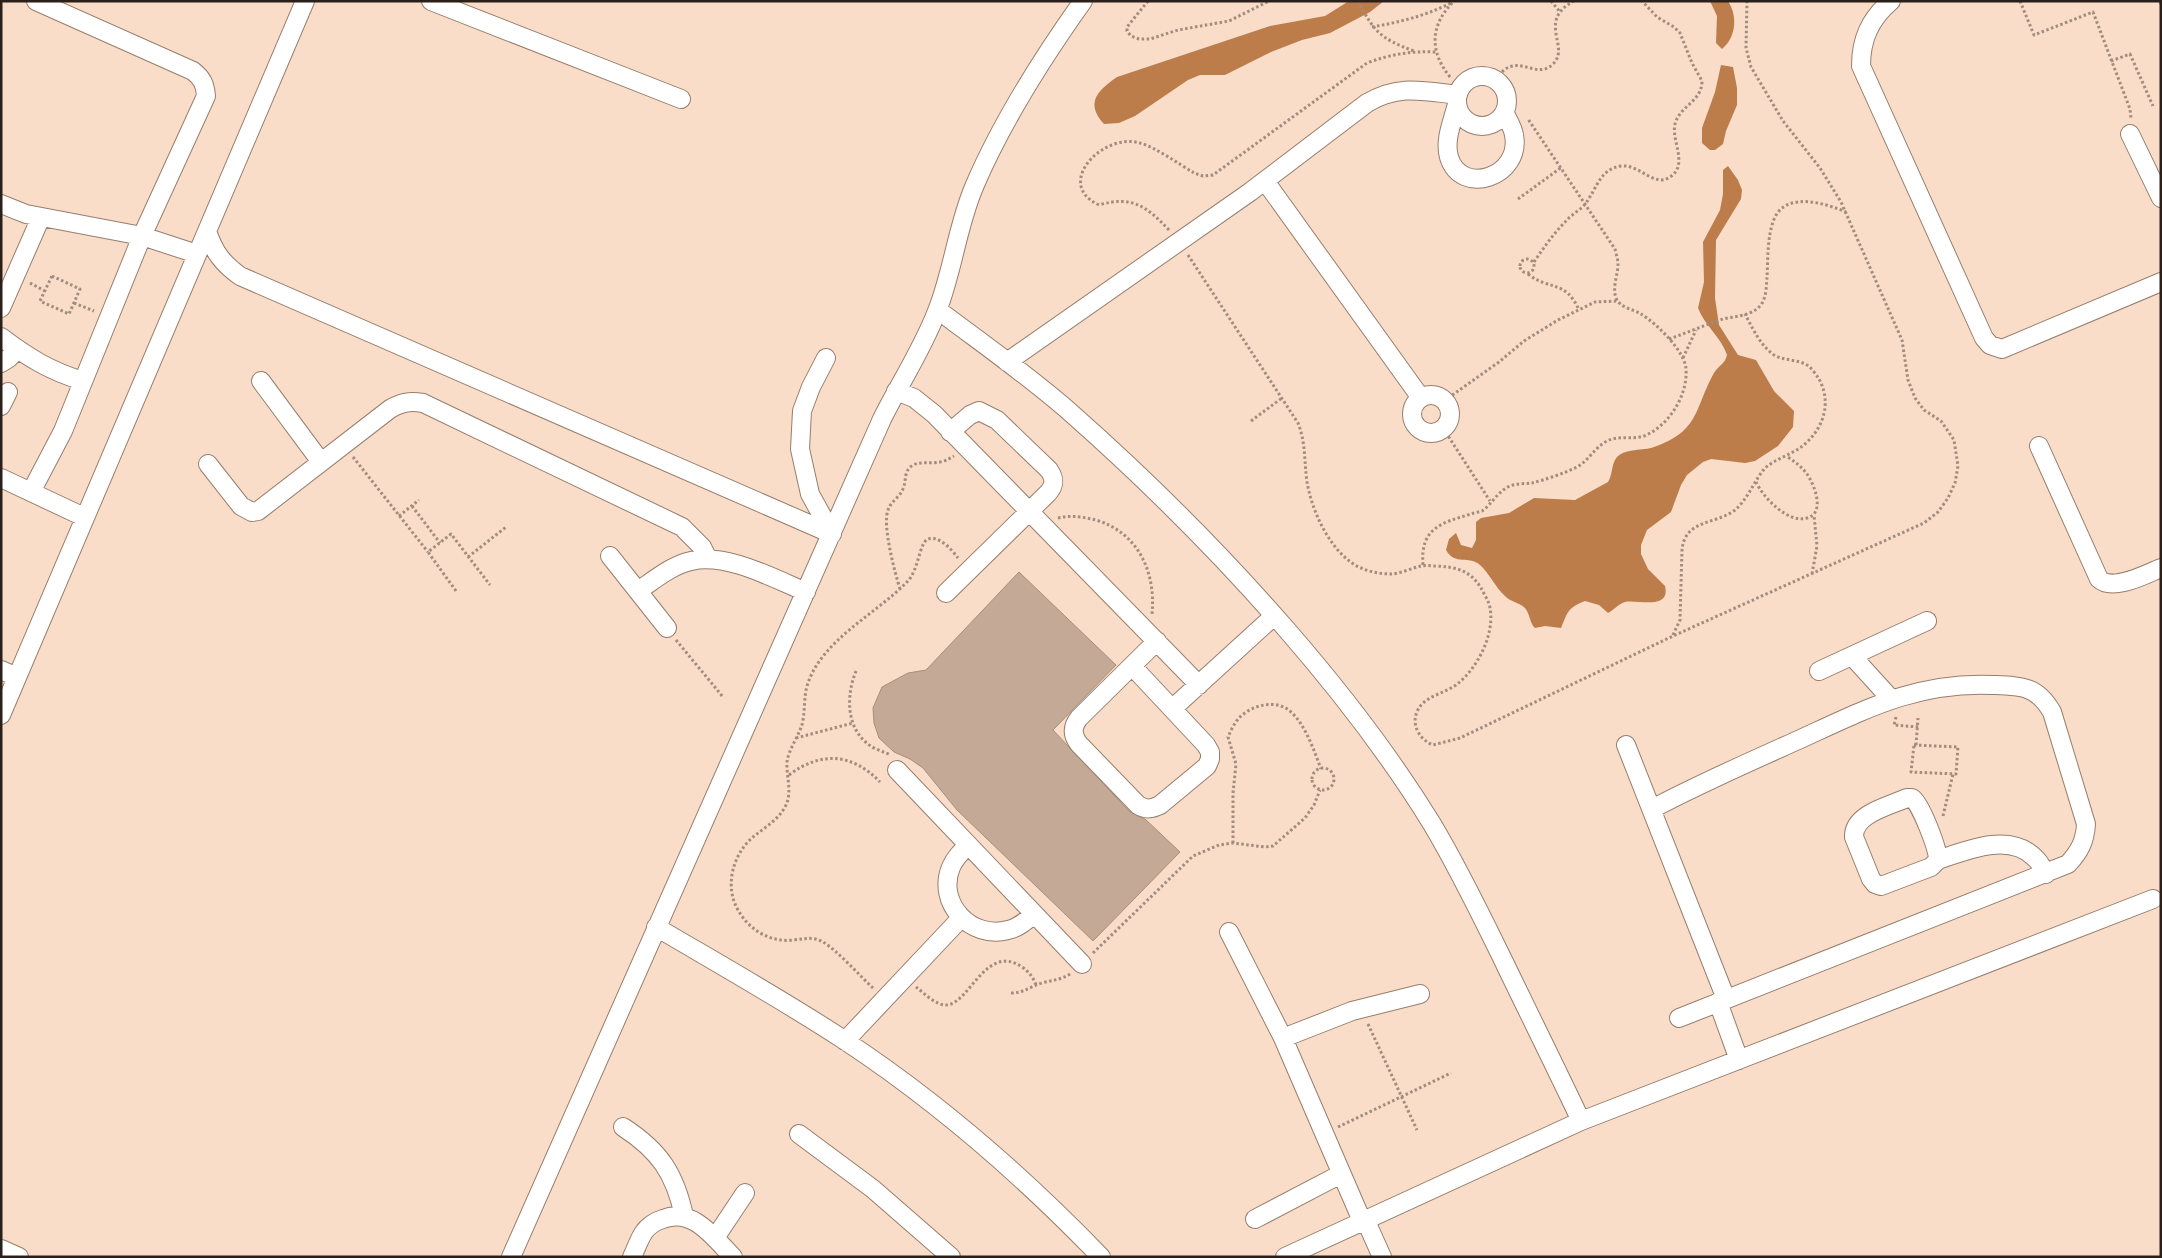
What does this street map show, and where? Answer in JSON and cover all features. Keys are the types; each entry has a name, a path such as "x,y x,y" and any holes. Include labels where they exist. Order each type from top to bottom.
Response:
{"street":[{"path":"31,492 64,431 142,236 204,100 205,86 201,77 192,71 36,1"},
{"path":"431,1 681,99"},
{"path":"511,1257 882,418 938,310 960,228 974,188 1016,103 1083,1"},
{"path":"1891,1 1871,22 1864,36 1861,66 1984,338 1990,345 2002,349 2161,282"},
{"path":"1,715 9,674 84,517 207,231 299,4"},
{"path":"1487,76 1496,80 1503,86 1507,94 1506,108 1514,134 1515,146 1511,159 1504,169 1493,176 1480,179 1473,178 1466,176 1455,168 1449,156 1448,142 1459,96 1467,82 1476,77 1487,76"},
{"path":"1007,362 1265,181 1353,113 1383,94 1400,90 1459,96"},
{"path":"1459,96 1460,114 1467,122 1477,126 1488,126 1498,122 1506,108"},
{"path":"2130,134 2161,198"},
{"path":"1265,181 1421,398"},
{"path":"1,204 41,217 142,236 197,254"},
{"path":"1,308 41,217"},
{"path":"207,231 213,249 224,265 240,276 832,534"},
{"path":"938,310 1069,412 1126,462 1180,514 1274,616 1354,710 1387,755 1432,825 1473,898 1581,1121"},
{"path":"1,337 49,369 83,381"},
{"path":"1,363 10,358 18,349"},
{"path":"826,358 811,387 802,411 800,449 810,494 832,534"},
{"path":"261,381 321,462"},
{"path":"896,391 925,405 1199,685"},
{"path":"1433,395 1444,401 1450,412 1447,424 1443,428 1438,432 1426,432 1416,425 1413,420 1413,408 1421,398 1433,395"},
{"path":"208,464 241,506 252,512 264,508 380,416 400,403 423,403 682,527 702,546 708,559"},
{"path":"946,593 968,572 1035,518 1053,486 1054,478 1049,470 997,420 988,414 979,411 970,415 950,432"},
{"path":"2039,446 2099,579 2103,583 2113,584 2132,580 2161,568"},
{"path":"1,478 84,517"},
{"path":"610,556 667,628"},
{"path":"638,591 675,567 692,560 708,559 726,562 806,592"},
{"path":"1173,708 1274,616"},
{"path":"1819,671 1927,621"},
{"path":"1132,666 1173,708 1210,752 1210,760 1202,771 1160,805 1145,809 1138,805 1079,744 1073,731 1079,718 1132,666 1153,638"},
{"path":"1852,656 1895,698"},
{"path":"1652,809 1724,772 1895,698 1950,686 1980,684 2023,687 2036,692 2045,701 2052,712 2086,824 2085,839 2079,853 2068,864 1679,1018"},
{"path":"1626,746 1652,809 1722,1001 1739,1060"},
{"path":"897,770 1082,964"},
{"path":"1938,860 1932,838 1918,804 1912,798 1907,798 1865,817 1855,825 1854,837 1871,879 1875,884 1881,886 1888,885 1936,864 1938,860 1982,847 2008,846 2025,850 2036,859 2046,874"},
{"path":"968,845 957,855 951,867 948,880 948,894 961,918 971,926 983,931 996,932 1009,930 1021,925 1034,914"},
{"path":"1285,1257 1581,1121 2153,899"},
{"path":"845,1041 961,918"},
{"path":"656,927 845,1041 926,1099 993,1153 1057,1212 1101,1257"},
{"path":"1229,932 1283,1038 1341,1174 1382,1257"},
{"path":"1283,1038 1361,1009 1420,994"},
{"path":"623,1127 642,1139 658,1155 670,1174 679,1194 684,1216"},
{"path":"799,1134 873,1189 951,1257"},
{"path":"1255,1218 1341,1174"},
{"path":"715,1238 746,1193"},
{"path":"632,1257 644,1231 656,1221 670,1216 684,1216 698,1222 733,1257"},
{"path":"1,1250 19,1257"}],"path":[{"path":"1148,1 1127,27 1127,31 1131,36 1139,39 1229,21 1269,1"},
{"path":"1358,1 1369,23 1384,38 1415,51"},
{"path":"1372,27 1411,20 1434,12 1453,1"},
{"path":"1453,1 1437,23 1434,37 1436,52 1459,96"},
{"path":"1551,1 1560,12"},
{"path":"1496,80 1501,72 1509,66 1518,64 1536,70 1545,69 1553,64 1558,56 1555,24 1560,12 1574,1"},
{"path":"1528,274 1534,269 1534,262 1557,230 1586,203 1597,182 1611,169 1620,166 1630,166 1640,170 1653,180 1662,181 1670,178 1676,172 1679,165 1674,134 1675,124 1680,114 1700,95 1702,81 1688,56 1680,33 1657,17 1642,1"},
{"path":"1436,52 1415,51 1390,54 1367,63 1213,175 1203,176 1194,173 1140,143 1120,142 1107,146 1095,154 1086,165 1081,178 1082,190 1088,200 1100,205 1112,201 1127,201 1140,205 1179,242 1298,423 1303,436 1307,481 1317,516 1337,549 1353,563 1372,572 1393,574 1423,565 1455,567 1463,570 1476,581 1490,607 1491,622 1487,637 1474,666 1466,677 1423,703 1414,721 1416,731 1422,738 1434,745 1460,738 1673,636 1924,522 1938,512 1948,498 1955,483 1958,466 1954,440 1948,428 1941,420 1924,410 1915,398 1908,380 1902,340 1846,212 1832,185 1783,121 1751,67 1746,48 1747,1"},
{"path":"2020,1 2034,35 2093,12 2130,109 2130,134"},
{"path":"2111,61 2130,54 2153,106"},
{"path":"1506,108 1522,112 1529,121 1562,167 1615,249 1618,263 1614,289 1618,301"},
{"path":"1518,199 1562,167"},
{"path":"1669,340 1720,320 1745,314 1758,308 1765,298 1772,230 1776,216 1780,211 1787,206 1807,201 1822,203 1846,212"},
{"path":"1534,262 1527,259 1520,263 1521,271 1540,281 1559,286 1568,292 1579,310"},
{"path":"52,276 80,289 74,303 69,314 40,301 52,276"},
{"path":"1423,565 1424,545 1435,528 1447,520 1482,511 1508,486 1531,483 1578,466 1587,460 1596,448 1608,441 1621,437 1644,436 1659,427 1672,414 1682,394 1686,379 1686,367 1683,358 1669,340 1647,318 1618,301 1595,302 1524,341 1499,362 1444,401"},
{"path":"74,303 109,318"},
{"path":"1673,636 1680,620 1683,540 1687,532 1697,526 1725,516 1735,509 1771,462 1801,448 1819,429 1826,403 1824,390 1808,365 1786,360 1764,346 1745,314"},
{"path":"1683,358 1698,329"},
{"path":"1251,421 1282,398"},
{"path":"1443,428 1490,502"},
{"path":"343,445 428,552 456,591"},
{"path":"900,589 892,560 886,521 887,511 903,490 905,475 913,466 920,463 940,462 968,450"},
{"path":"1786,456 1798,463 1814,486 1817,508 1814,515 1817,546 1812,574"},
{"path":"1756,481 1766,499 1783,512 1800,518 1814,515"},
{"path":"399,516 419,500"},
{"path":"412,506 440,543"},
{"path":"1035,518 1085,517 1107,524 1127,536 1142,554 1150,575 1153,598 1153,638"},
{"path":"468,557 506,527"},
{"path":"428,552 451,534 490,585"},
{"path":"884,998 823,942 806,938 778,940 764,935 747,922 735,905 731,891 731,876 735,862 752,838 764,830 786,806 789,794 787,762 803,720 806,687 812,671 827,649 912,578 918,564 921,548 928,539 934,538 948,546 968,572"},
{"path":"667,628 723,697"},
{"path":"856,672 849,688 848,706 853,723 862,737 875,748 891,755 897,770"},
{"path":"1895,698 1894,725 1918,727"},
{"path":"1233,843 1233,793 1236,764 1228,737 1239,718 1248,711 1263,705 1279,706 1289,710 1304,731 1321,769"},
{"path":"1918,718 1911,772 1953,774"},
{"path":"795,738 853,723"},
{"path":"1916,745 1958,746 1956,774 1953,774 1940,826 1932,838"},
{"path":"788,776 814,760 828,758 843,759 857,764 870,772 880,782"},
{"path":"1321,769 1330,771 1334,778 1328,789 1320,790 1313,785 1312,777 1317,770 1321,769"},
{"path":"1011,993 1024,991 1036,985 1065,978 1082,964 1182,865 1206,849 1233,843 1265,848 1280,841 1305,818 1314,805 1320,790"},
{"path":"904,978 934,1001 944,1005 955,1002 983,972 1004,962 1017,964 1033,978 1036,985"},
{"path":"1361,1009 1417,1130"},
{"path":"1324,1134 1451,1073"}],"shaded area":[{"path":"1349,1 1384,1 1370,12 1330,33 1302,40 1271,52 1225,75 1200,75 1188,80 1135,116 1119,123 1104,124 1098,117 1094,104 1096,98 1104,87 1117,77 1270,26 1325,16"},
{"path":"1710,1 1728,1 1733,13 1733,33 1722,49 1716,43 1717,16"},
{"path":"1721,65 1733,67 1737,88 1737,105 1726,131 1723,144 1715,150 1710,150 1702,143 1702,128 1715,92"},
{"path":"1728,166 1738,180 1742,190 1741,199 1716,240 1715,298 1719,325 1738,355 1756,360 1774,391 1794,411 1793,427 1778,446 1755,461 1745,463 1711,459 1703,462 1687,475 1681,485 1671,512 1647,530 1641,545 1641,554 1648,569 1665,586 1663,599 1651,602 1625,602 1608,613 1599,605 1585,601 1569,611 1561,628 1545,626 1535,628 1525,608 1507,598 1480,565 1476,562 1454,558 1450,555 1446,550 1449,539 1456,533 1461,545 1472,548 1476,540 1476,522 1481,518 1509,513 1534,498 1575,500 1608,482 1615,460 1621,454 1654,447 1669,441 1680,434 1694,418 1714,373 1725,361 1727,355 1698,308 1704,282 1703,242 1720,210 1723,194 1723,170"}],"building":[{"path":"1019,572 1116,665 1053,730 1130,812 1145,819 1180,852 1093,941 957,810 923,768 910,759 894,752 879,738 874,723 873,708 882,687 908,673 926,670"}]}
